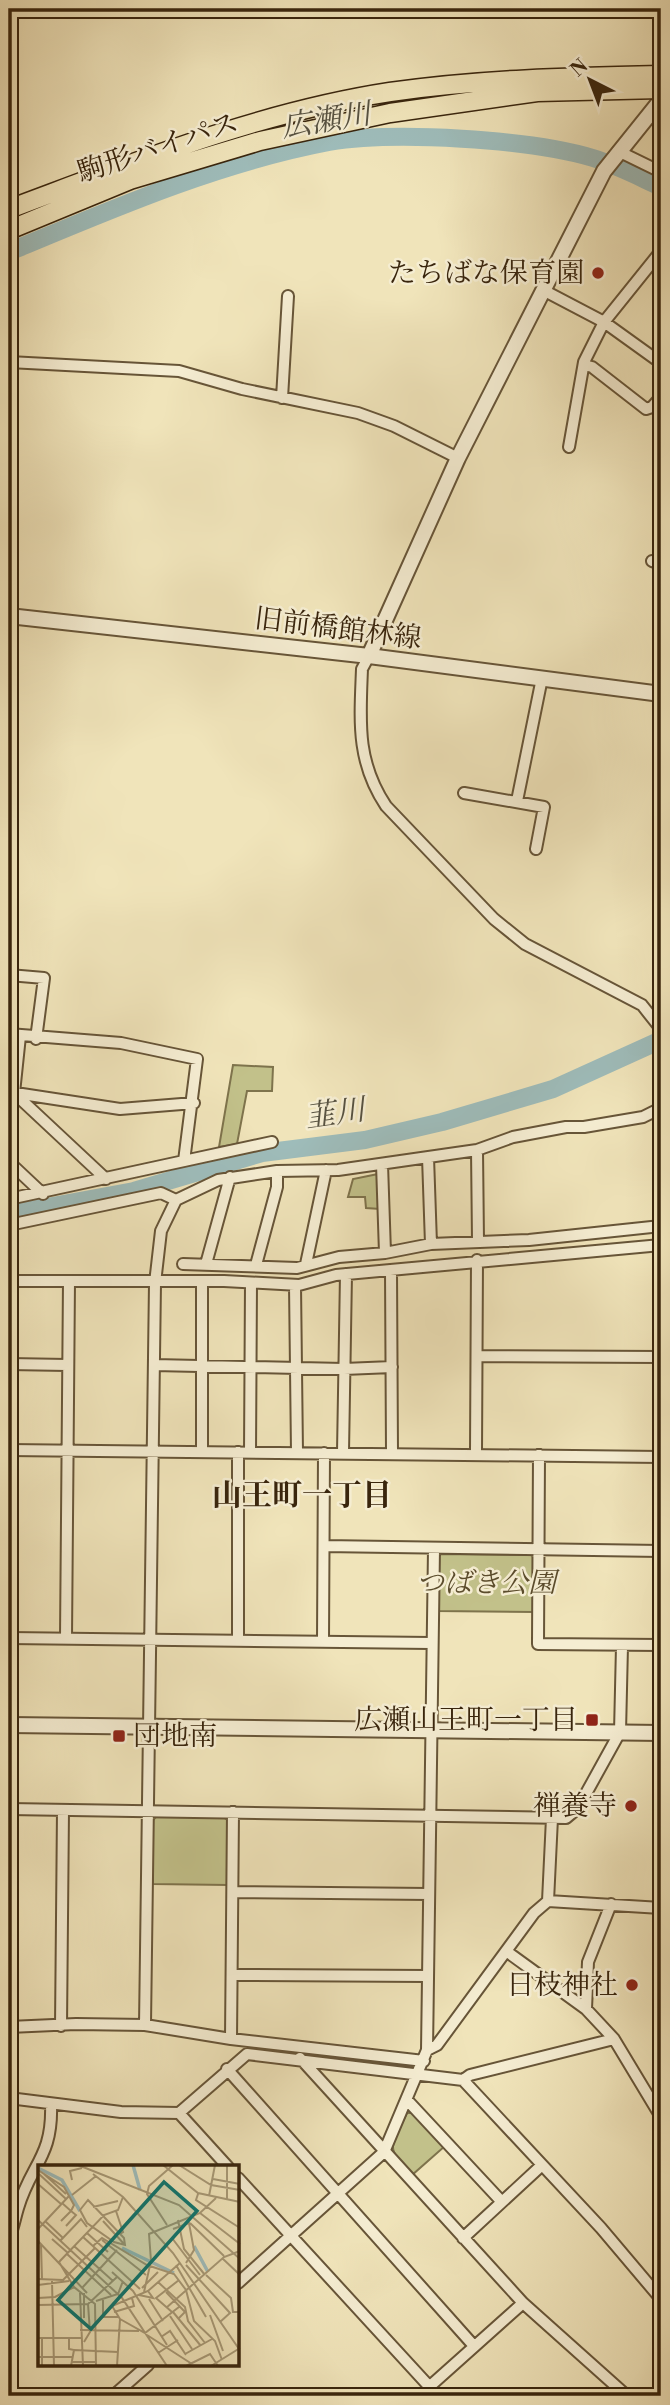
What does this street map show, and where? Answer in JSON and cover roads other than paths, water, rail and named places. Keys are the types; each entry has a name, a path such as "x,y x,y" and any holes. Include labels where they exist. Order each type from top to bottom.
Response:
{"main road":[{"name":"駒形バイパス","path":"9,209 253,123 388,93 540,78 661,75"},
{"name":"駒形バイパス","path":"9,230 130,180 260,141 377,115 537,92 661,89"}],"street":[{"path":"661,100 604,172 458,458 362,669 363,756 372,785 386,806 494,919 525,944 642,1005 661,1029"},
{"path":"616,154 661,172"},
{"path":"569,447 584,365 604,322 661,251"},
{"path":"543,290 604,322 661,363"},
{"path":"282,398 288,296"},
{"path":"9,362 179,371 282,398 358,413 394,426 458,458"},
{"path":"584,365 592,367 646,409 652,407 661,397"},
{"name":"旧前橋館林線","path":"9,616 369,656 661,694"},
{"path":"517,801 542,678"},
{"path":"464,793 544,807 536,849"},
{"path":"9,975 44,978 36,1039"},
{"path":"12,1093 15,1035 36,1039 121,1043 197,1059 194,1103 184,1161"},
{"path":"12,1093 120,1109 194,1103"},
{"path":"12,1093 106,1179"},
{"path":"145,2025 148,1641 155,1283 161,1231 176,1200 230,1177 382,1164 477,1150 540,1132 643,1117 661,1108"},
{"path":"9,1199 43,1194 272,1142"},
{"path":"477,1150 478,1241"},
{"path":"428,1157 431,1244"},
{"path":"9,1162 43,1194"},
{"path":"382,1164 385,1253"},
{"path":"306,1264 327,1170"},
{"path":"256,1265 277,1186 277,1171"},
{"path":"206,1264 230,1177"},
{"path":"9,1225 161,1192 176,1200"},
{"path":"183,1264 297,1268 340,1257 385,1253 431,1244 529,1240 661,1226"},
{"path":"9,1280 295,1285 346,1274 661,1245"},
{"path":"476,1453 477,1260"},
{"path":"391,1271 392,1453"},
{"path":"343,1452 346,1274"},
{"path":"66,1638 69,1282"},
{"path":"202,1282 202,1451"},
{"path":"250,1452 251,1283"},
{"path":"295,1285 297,1453"},
{"path":"477,1356 661,1357"},
{"path":"9,1364 67,1365"},
{"path":"154,1365 344,1369 392,1367"},
{"path":"9,1450 661,1457"},
{"path":"238,1452 238,1641"},
{"path":"323,1641 324,1453"},
{"path":"540,1455 538,1644 661,1645"},
{"path":"324,1546 661,1551"},
{"path":"240,2281 384,2152 426,2055 434,1549"},
{"path":"9,1638 431,1643"},
{"path":"9,1809 552,1818 573,1814 620,1732 622,1646"},
{"path":"9,1725 661,1732"},
{"path":"61,2026 63,1810"},
{"path":"231,2039 233,1812"},
{"path":"548,1901 552,1818"},
{"path":"233,1892 429,1894"},
{"path":"9,2027 145,2025 231,2039 426,2055 437,2045 534,1913 548,1901 661,1908"},
{"path":"586,2009 588,1962 611,1904"},
{"path":"506,1951 586,2009 614,2039 661,2117"},
{"path":"233,1975 428,1976"},
{"path":"463,2080 470,2075 614,2039"},
{"path":"9,2098 121,2112 179,2113 244,2054 300,2058 463,2080 661,2299"},
{"path":"300,2058 523,2303 627,2396"},
{"path":"227,2069 474,2346"},
{"path":"407,2100 502,2202"},
{"path":"40,2165 52,2130 51,2104"},
{"path":"179,2113 226,2165"},
{"path":"43,2159 50,2165"},
{"path":"463,2238 542,2165"},
{"path":"9,2239 18,2207 38,2169"},
{"path":"240,2180 438,2396"},
{"path":"429,2387 523,2303"},
{"path":"113,2396 147,2366"}],"waterway":[{"name":"広瀬川","path":"9,252 126,204 206,175 288,151 356,139 462,139 566,151 593,158 661,187"},
{"name":"韮川","path":"9,1214 134,1191 262,1153 365,1140 442,1122 553,1089 661,1040"}],"place":[{"name":"たちばな保育園","path":"598,273"},
{"name":"広瀬山王町一丁目","path":"592,1720"},
{"name":"団地南","path":"119,1736"},
{"name":"禅養寺","path":"631,1806"},
{"name":"日枝神社","path":"632,1985"}],"district":[{"name":"山王町一丁目","path":"302,1496"}],"park label":[{"name":"つばき公園","path":"486,1583"}]}
